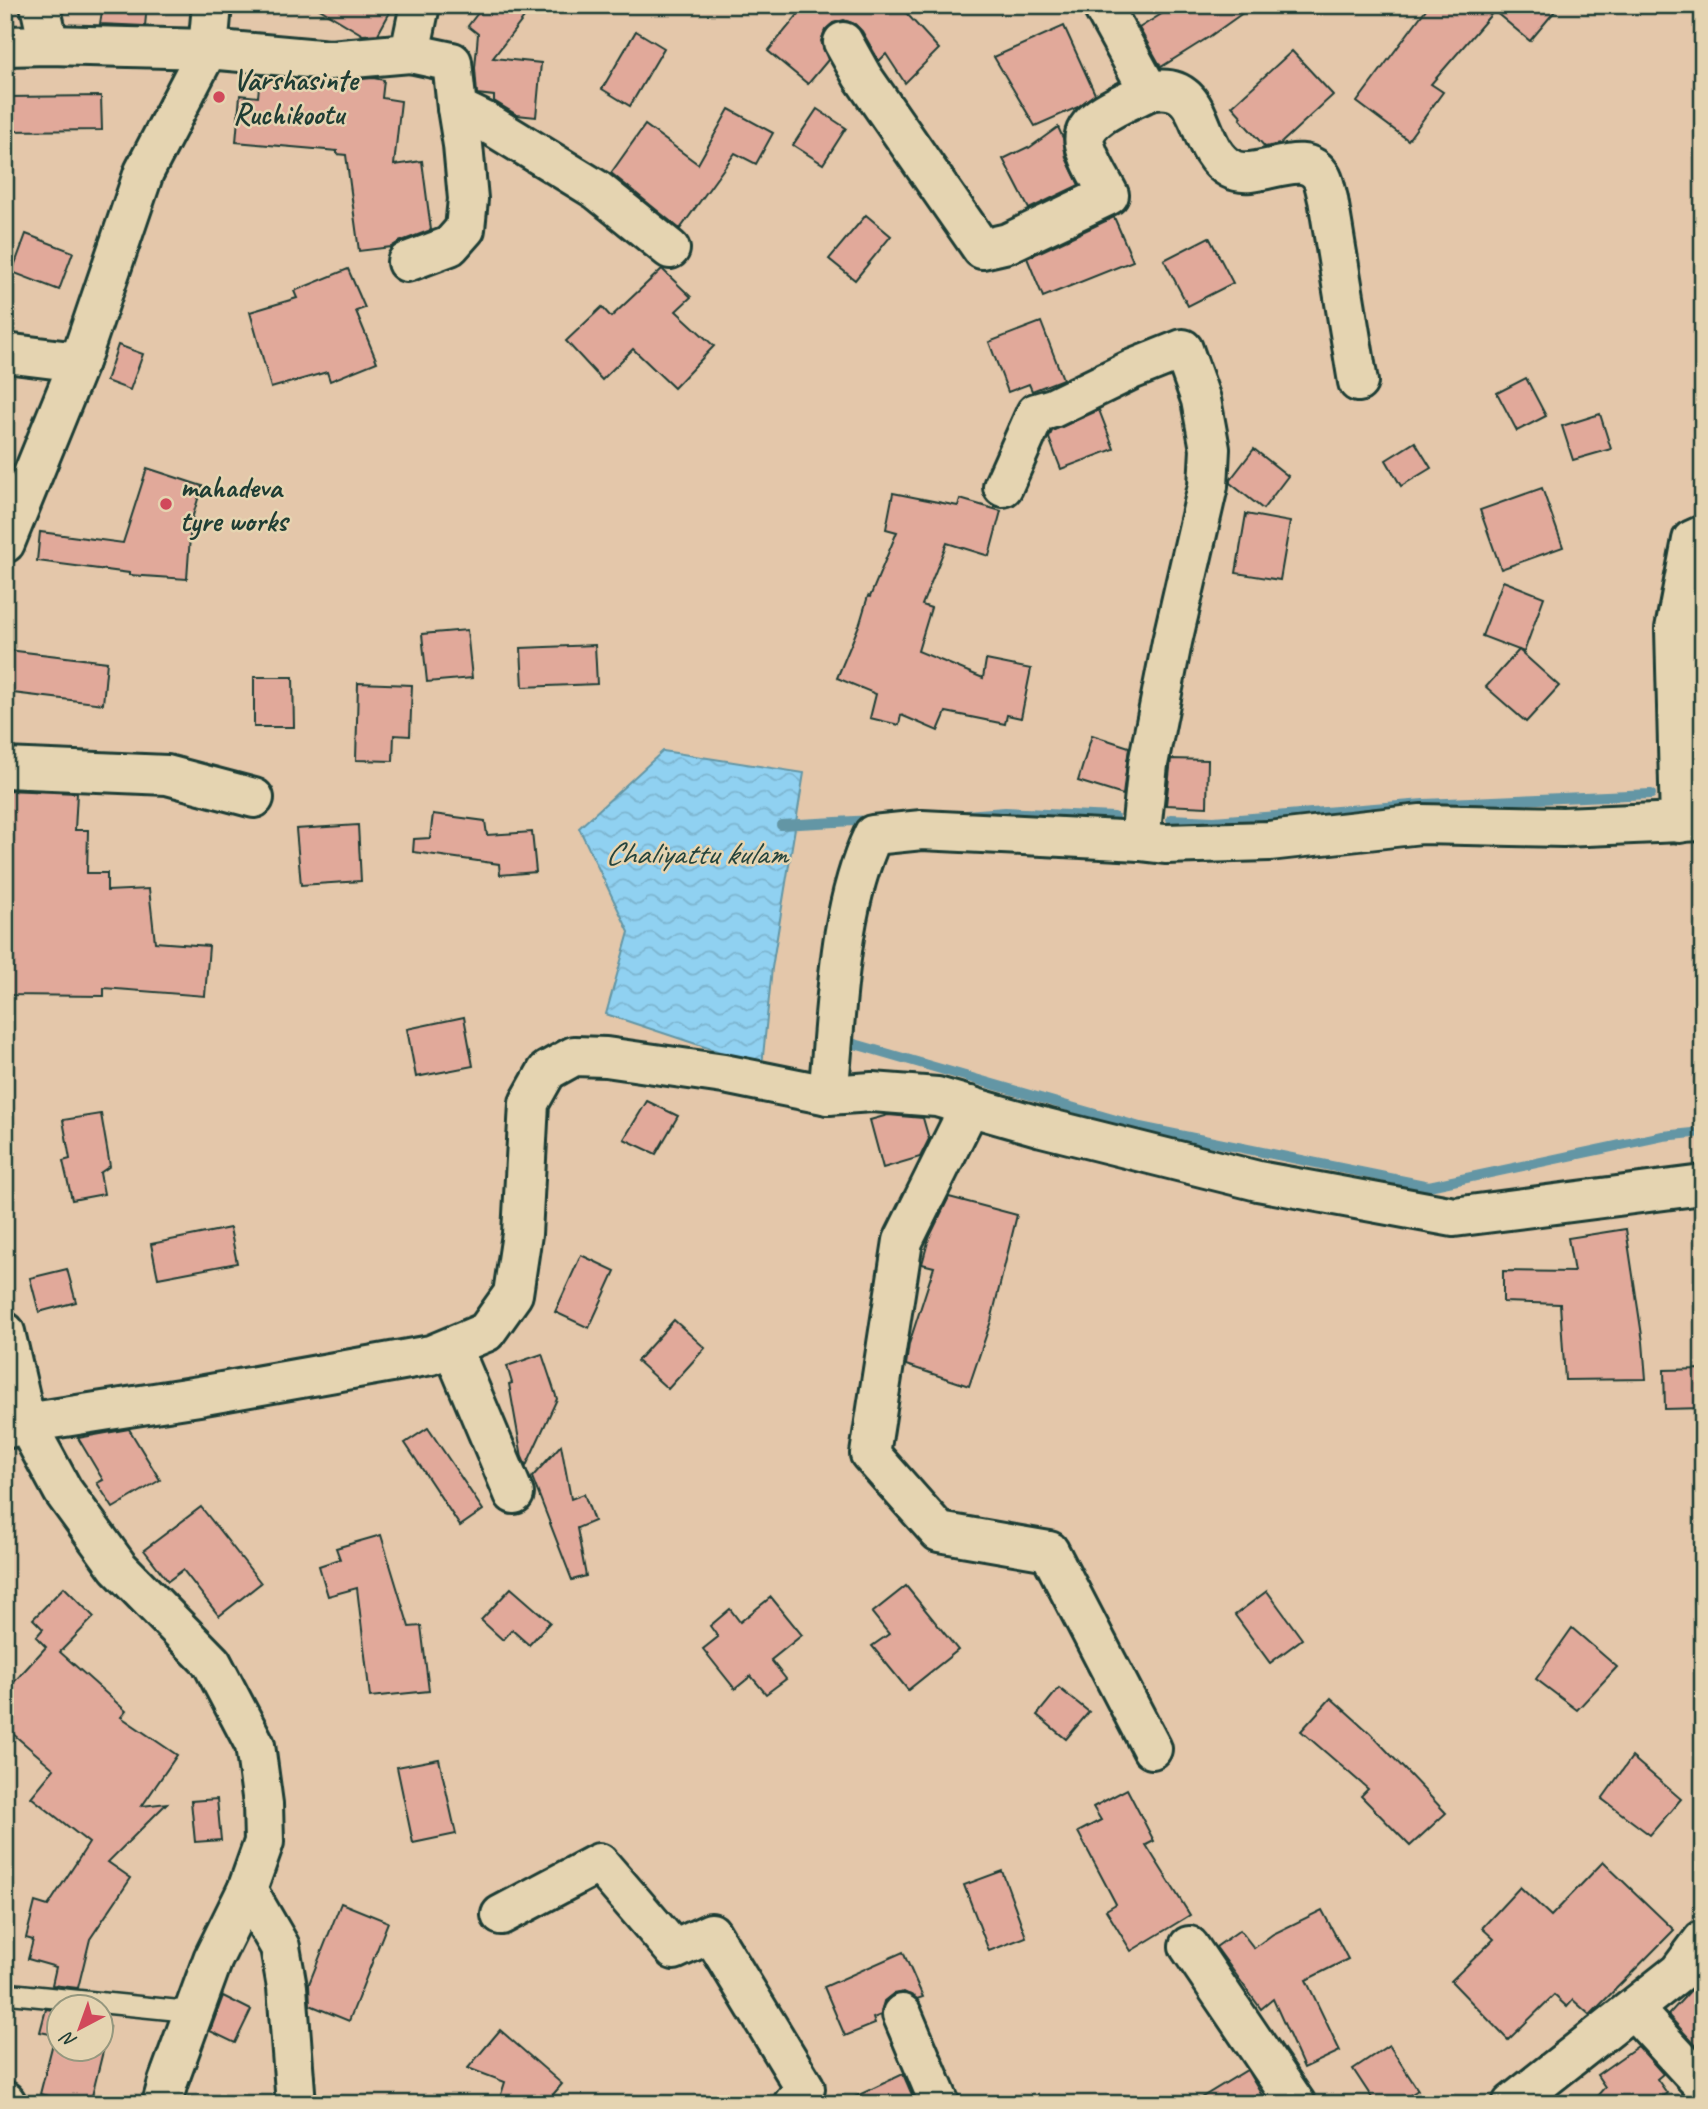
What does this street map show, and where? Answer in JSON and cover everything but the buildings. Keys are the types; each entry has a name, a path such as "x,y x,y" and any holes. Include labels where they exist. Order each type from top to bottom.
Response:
{"street":[{"path":"40,5 49,45"},
{"path":"5,543 79,362 144,172 208,48 212,5"},
{"path":"410,53 420,5"},
{"path":"1102,5 1149,91"},
{"path":"843,42 862,76 982,249 1008,243 1110,195 1088,156 1084,142 1085,132 1091,121 1149,91 1169,89 1185,96 1196,111 1217,159 1232,170 1248,174 1300,163 1314,167 1322,178 1328,199 1358,382"},
{"path":"5,46 208,48 330,60 410,53 452,62 468,199 465,229 450,246 407,262"},
{"path":"457,108 486,122 597,190 670,249"},
{"path":"1003,487 1035,413 1054,408 1133,369 1182,349 1201,400 1210,449 1208,486 1172,642 1148,764 1140,841"},
{"path":"5,354 79,362"},
{"path":"828,1095 847,913 861,860 873,835 922,830 1166,844 1269,841 1421,824 1563,827 1691,822 1675,629 1692,540 1703,534"},
{"path":"5,768 167,775 254,798"},
{"path":"15,1426 431,1355 486,1332 513,1294 522,1234 529,1103 547,1071 574,1056 606,1057 724,1074 828,1095 872,1092 937,1097 1042,1127 1258,1181 1454,1217 1703,1185"},
{"path":"970,1106 903,1241 870,1454 939,1532 1049,1551 1152,1749"},
{"path":"5,1332 15,1426 118,1567 212,1663 255,1745 263,1804 264,1842 247,1890 213,1959 168,2082 163,2104"},
{"path":"452,1347 514,1494"},
{"path":"501,1914 598,1863 674,1950 711,1933 805,2088 793,2104"},
{"path":"247,1890 280,1947 290,2015 296,2104"},
{"path":"1512,2104 1679,1972 1703,1940"},
{"path":"1189,1946 1296,2104"},
{"path":"1633,2009 1703,2085"},
{"path":"902,2014 940,2104"}],"lane":[{"path":"5,1993 194,2012"}],"water":[{"name":"Chaliyattu kulam","path":"663,751 804,773 772,968 762,1066 606,1014 629,932 579,828"}],"waterway":[{"path":"1171,819 1214,821 1424,804 1651,794"},
{"path":"966,815 1005,812 1114,817"},
{"path":"781,825 873,820"},
{"path":"841,1040 1140,1127 1429,1186 1663,1136 1703,1132"}],"place":[{"name":"Varshasinte Ruchikootu","path":"219,97"},
{"name":"mahadeva tyre works","path":"166,504"}]}
